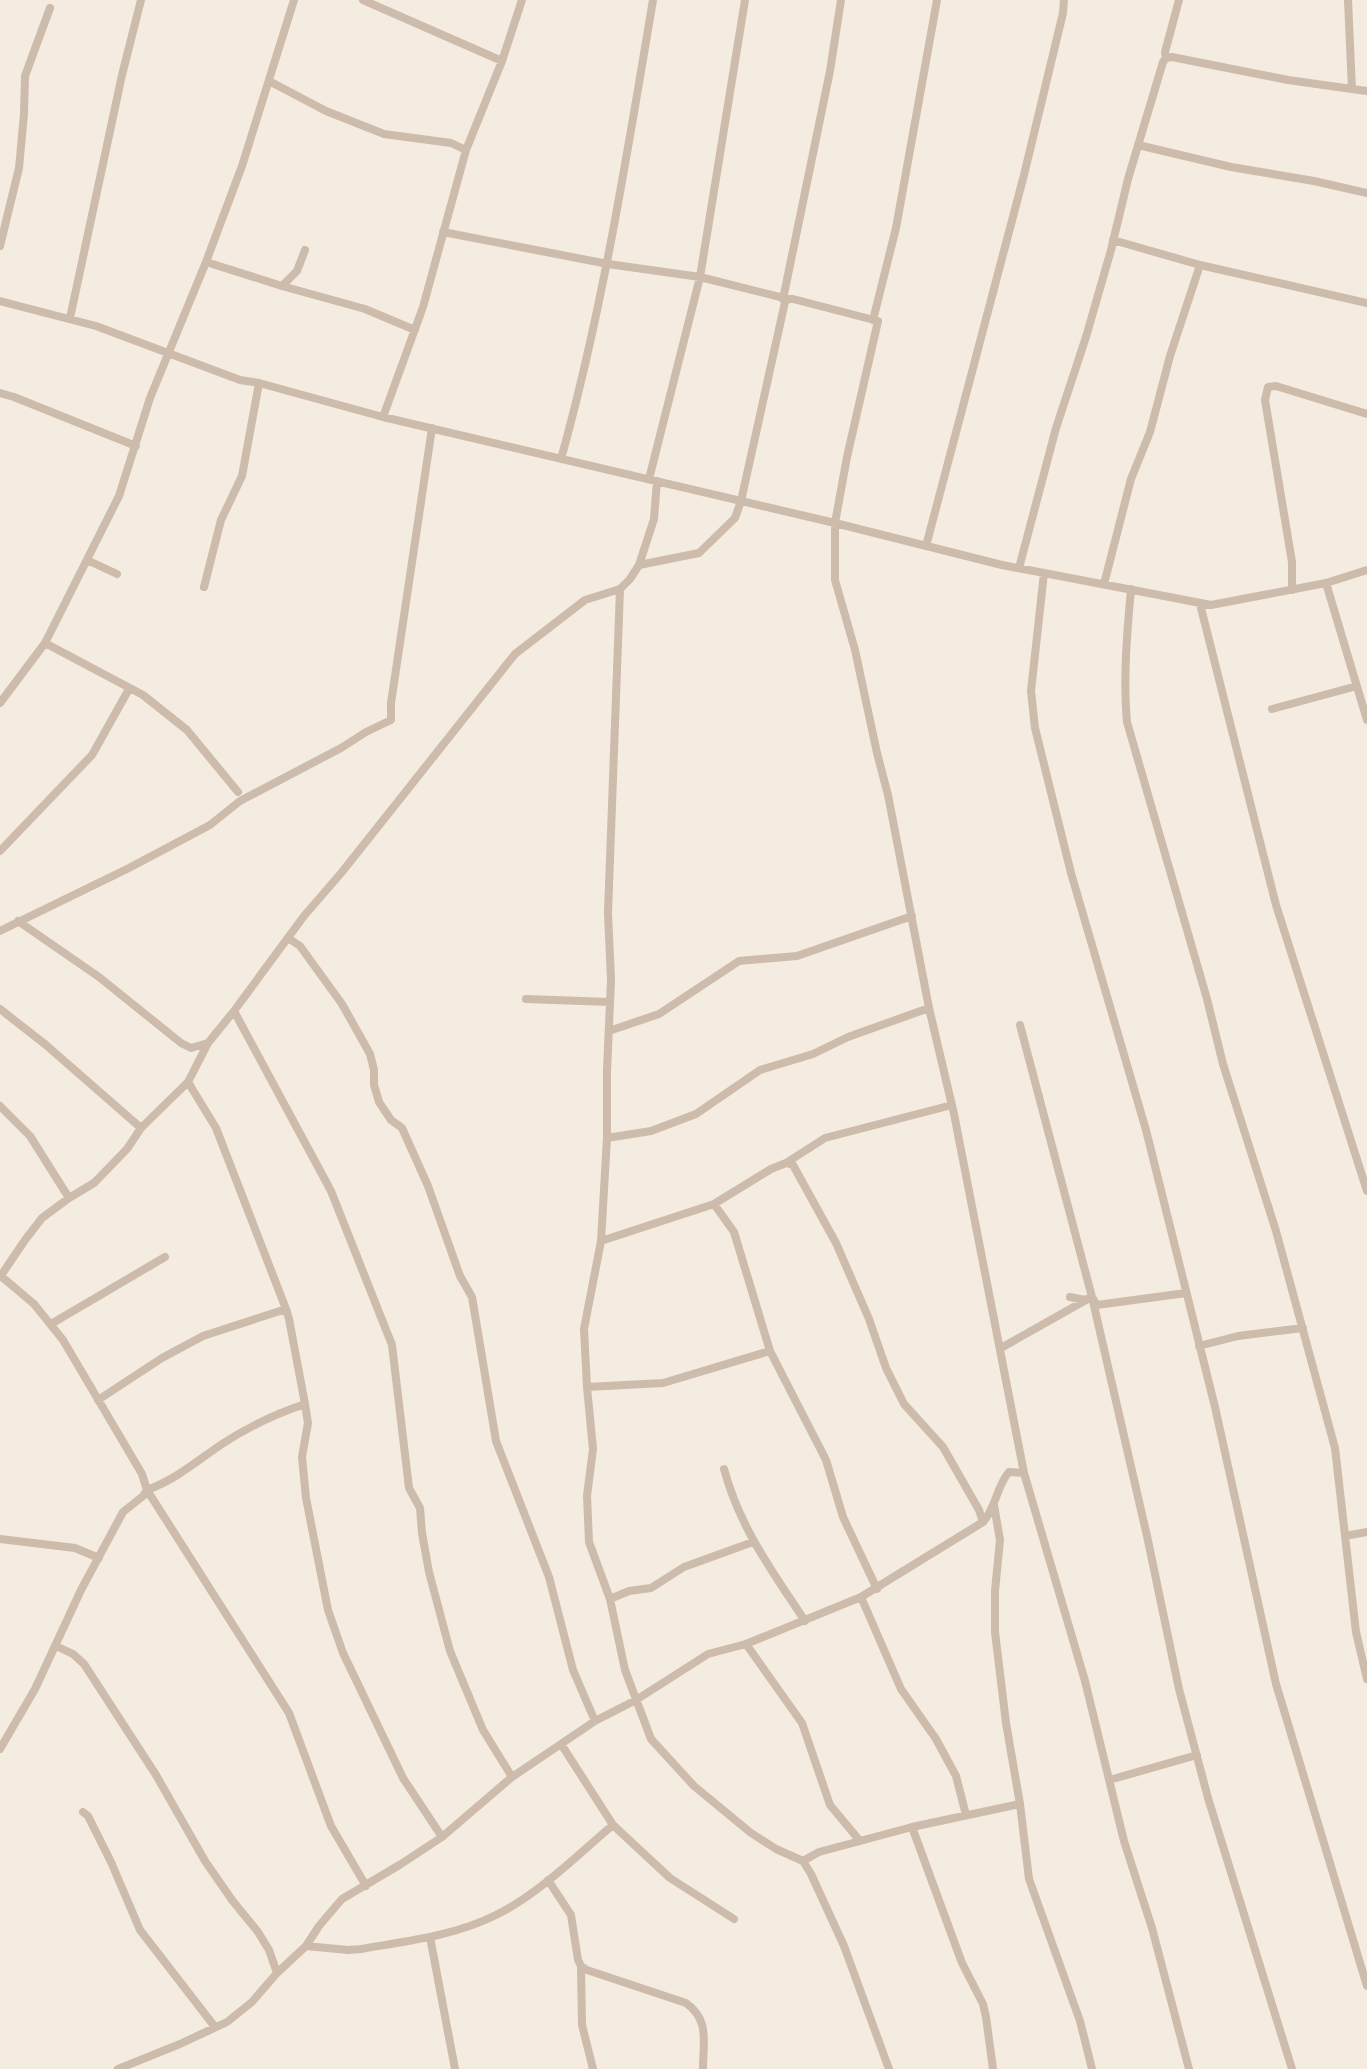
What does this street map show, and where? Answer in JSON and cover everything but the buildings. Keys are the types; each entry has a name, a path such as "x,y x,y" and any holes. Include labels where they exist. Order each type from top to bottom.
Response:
{"street":[{"path":"70,318 122,75 141,0"},
{"path":"0,703 45,643 119,496 150,398 170,353 242,166 294,0"},
{"path":"363,0 502,60"},
{"path":"383,417 415,330 436,264 466,150 502,60 522,0"},
{"path":"561,459 579,395 608,264 653,0"},
{"path":"366,1886 331,1826 289,1713 147,1490 142,1474 63,1340 34,1304 1,1276 42,1218 69,1198 94,1183 106,1168 127,1149 141,1128 188,1082 208,1042 234,1011 288,938 418,778 515,654 586,600 620,589 638,566 654,519 653,480 700,277 745,0"},
{"path":"638,566 699,553 735,518 741,502 786,299 830,71 841,0"},
{"path":"873,320 896,228 936,0"},
{"path":"926,546 1024,175 1063,13 1064,0"},
{"path":"1019,568 1056,428 1086,337 1138,145 1163,62 1166,58 1165,52 1179,0"},
{"path":"1348,0 1352,89"},
{"path":"0,246 19,168 25,76 50,8"},
{"path":"1166,58 1172,57 1288,80 1367,91"},
{"path":"269,80 326,111 384,134 451,143 466,150"},
{"path":"1138,145 1231,167 1314,181 1367,193"},
{"path":"443,232 608,264 700,277 878,321 879,325 847,457 836,523 835,580 864,687 912,916 929,1008 952,1105 1024,1473 1085,1681 1124,1842 1152,1928 1189,2069"},
{"path":"1113,240 1200,265 1367,303"},
{"path":"282,286 297,271 305,250"},
{"path":"206,262 365,309 415,330"},
{"path":"1104,584 1130,480 1150,432 1170,356 1200,265"},
{"path":"0,301 70,318 240,380 259,382 383,417 836,523 1019,568 1200,604 1211,605 1292,590 1326,583 1367,570"},
{"path":"204,587 221,520 242,476 259,382"},
{"path":"1292,590 1292,562 1265,400 1268,387 1276,386 1367,413"},
{"path":"0,394 14,397 136,446"},
{"path":"0,931 129,868 210,825 240,801 391,720 391,703 432,428"},
{"path":"87,560 117,574"},
{"path":"1044,573 1031,691 1035,728 1071,873 1146,1130 1215,1408 1276,1684 1367,1986"},
{"path":"1326,583 1367,720"},
{"path":"620,589 608,913 610,1002 607,1138 601,1241 584,1329 593,1449 587,1496 589,1542 610,1600 625,1670 651,1739 694,1786 751,1834 776,1849 804,1861 844,1946 889,2069"},
{"path":"1131,589 1127,631 1125,702 1127,722 1207,999 1223,1064 1276,1230 1336,1448 1356,1632 1367,1679"},
{"path":"1200,604 1276,905 1367,1191"},
{"path":"45,643 129,689 144,695 188,730 238,792"},
{"path":"1272,709 1357,686"},
{"path":"0,851 92,756 129,689"},
{"path":"609,1031 659,1014 739,960 797,956 912,916"},
{"path":"18,921 99,977 181,1043 190,1048 208,1042"},
{"path":"288,938 300,946 346,1012 370,1054 374,1070 374,1085 379,1102 391,1120 402,1128 428,1186 460,1276 472,1297 496,1441 549,1577 573,1670 595,1721"},
{"path":"526,999 610,1002"},
{"path":"607,1138 651,1131 696,1114 760,1070 813,1054 848,1037 929,1008"},
{"path":"0,1009 46,1045 141,1128"},
{"path":"234,1011 331,1191 392,1346 409,1488 420,1508 429,1572 450,1651 483,1730 512,1777"},
{"path":"1020,1025 1092,1297 1180,1689 1208,1798 1292,2069"},
{"path":"188,1082 216,1128 289,1319 308,1422 302,1457 306,1498 328,1610 342,1653 403,1778 442,1837"},
{"path":"601,1241 714,1204 771,1169 786,1163 825,1138 952,1105"},
{"path":"0,1106 30,1136 69,1198"},
{"path":"786,1163 793,1165 797,1170 836,1243 869,1319 886,1368 904,1404 943,1448 979,1510 982,1522"},
{"path":"714,1204 734,1232 770,1351 826,1460 843,1517 877,1589"},
{"path":"51,1324 165,1257"},
{"path":"1092,1297 1097,1305 1186,1292"},
{"path":"1070,1297 1085,1300 1092,1297"},
{"path":"1001,1348 1092,1297"},
{"path":"98,1400 162,1358 204,1336 286,1309"},
{"path":"1199,1346 1238,1336 1303,1328"},
{"path":"587,1387 663,1383 770,1351"},
{"path":"0,1750 24,1708 56,1646 81,1590 123,1512 143,1496 147,1490 163,1484 223,1444 274,1414 305,1404"},
{"path":"724,1469 730,1490 753,1542 805,1621"},
{"path":"118,2069 227,2022 252,2002 277,1973 306,1946 319,1926 342,1899 366,1886 442,1837 512,1777 595,1721 636,1700 708,1654 746,1644 805,1621 877,1589 982,1522 994,1505 1003,1479 1009,1472 1024,1473"},
{"path":"994,1505 1000,1540 995,1591 995,1632 1006,1723 1020,1804 1029,1879 1080,2021 1092,2069"},
{"path":"1345,1536 1367,1532"},
{"path":"0,1538 75,1548 99,1558"},
{"path":"610,1600 629,1591 651,1588 684,1567 753,1542"},
{"path":"861,1597 901,1689 936,1739 956,1776 966,1816"},
{"path":"746,1644 802,1723 830,1805 860,1841"},
{"path":"56,1646 73,1654 84,1664 156,1775 205,1861 232,1900 258,1932 269,1950 277,1973"},
{"path":"561,1744 613,1824 670,1878 734,1918"},
{"path":"1109,1780 1197,1755"},
{"path":"804,1861 819,1852 912,1827 1020,1804"},
{"path":"83,1812 88,1816 111,1862 140,1930 216,2027"},
{"path":"306,1946 348,1950 430,1937 468,1927 496,1916 548,1880 613,1824"},
{"path":"912,1827 962,1962 982,2004 986,2017 992,2069"},
{"path":"548,1880 571,1915 578,1960 581,1966 582,2025 593,2069"},
{"path":"430,1937 455,2069"},
{"path":"581,1966 587,1970 686,2003 697,2011 703,2028 703,2069"}]}
